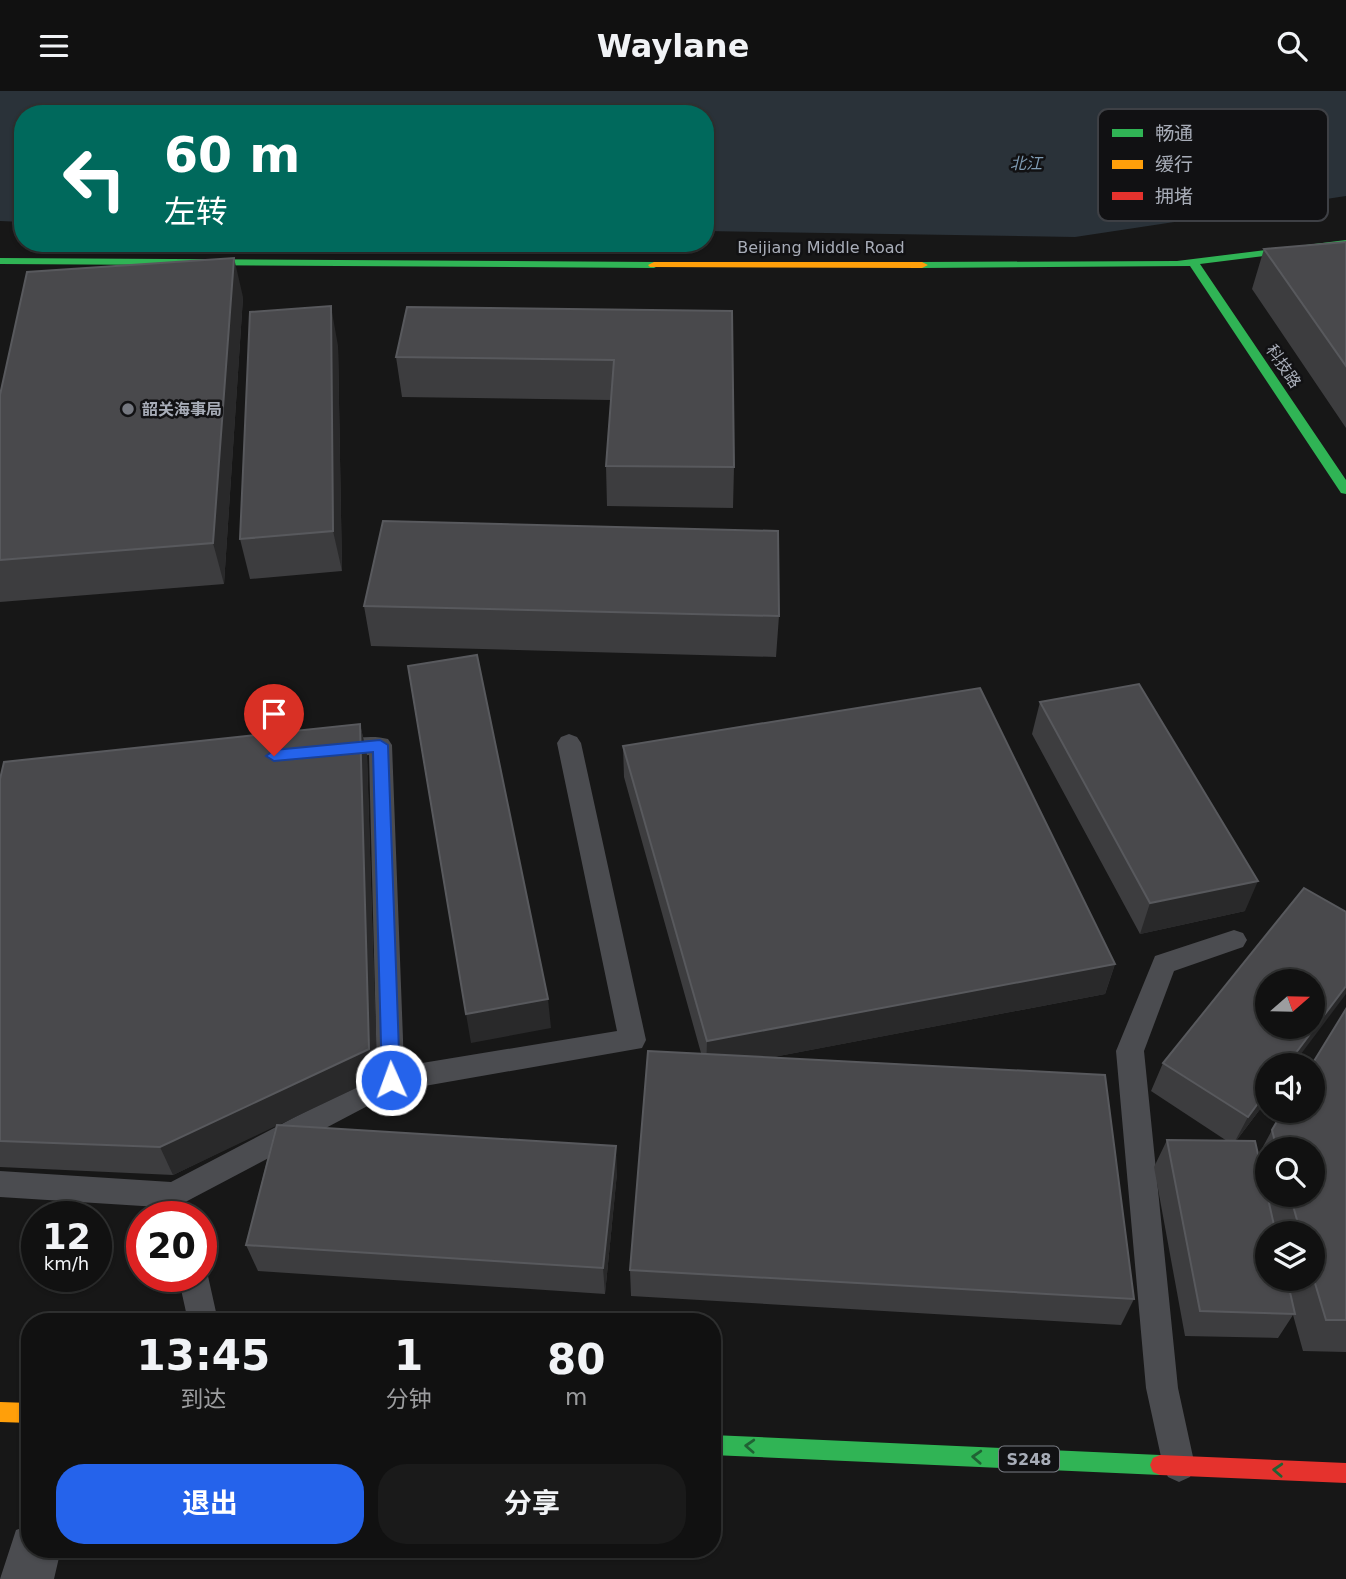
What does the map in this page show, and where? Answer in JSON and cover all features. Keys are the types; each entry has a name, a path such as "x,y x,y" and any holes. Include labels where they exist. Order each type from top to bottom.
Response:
{"street":[{"name":"Beijiang Middle Road","path":"0,261 723,265 1193,262 1346,243"},
{"name":"科技路","path":"1193,262 1346,490"},
{"path":"0,1412 21,1413"},
{"name":"S248","path":"721,1445 1346,1473"},
{"path":"27,1579 33,1558"}],"lane":[{"path":"183,1201 391,1080 632,1040 569,743"},
{"path":"312,752 380,745 391,1080"},
{"path":"1179,1466 1162,1388 1130,1051 1164,964 1234,940"},
{"path":"0,1184 142,1201"},
{"path":"197,1292 202,1313"}],"water":[{"name":"北江","path":"0,91 1346,91 1346,196 1328,199 1328,109 1098,109 1098,221 1181,221 1075,237 714,231 714,105 14,105 14,222 0,221"}],"building":[{"path":"1346,242 1346,366 1264,249"},
{"name":"韶关海事局","path":"234,258 213,543 0,560 0,395 27,272"},
{"path":"331,306 333,531 240,539 250,312"},
{"path":"407,307 732,311 734,467 606,466 614,360 396,357"},
{"path":"383,521 778,531 779,616 364,606"},
{"path":"477,655 548,999 466,1014 408,666"},
{"path":"1139,684 1258,881 1150,903 1040,702"},
{"path":"980,688 1115,964 707,1041 623,746"},
{"path":"360,724 369,1049 160,1147 0,1141 0,779 4,762"},
{"path":"1304,888 1346,912 1346,986 1325,1014 1325,969 1255,969 1255,1039 1306,1039 1296,1053 1255,1053 1255,1107 1248,1117 1163,1063"},
{"path":"1346,1009 1346,1320 1326,1320 1317,1291 1325,1291 1325,1221 1297,1221 1293,1207 1325,1207 1325,1137 1274,1137 1272,1130 1276,1123 1325,1123 1325,1053 1319,1053"},
{"path":"648,1051 1105,1075 1134,1299 630,1270"},
{"path":"277,1125 616,1146 603,1268 246,1245"},
{"path":"1167,1140 1255,1141 1255,1207 1270,1207 1273,1221 1255,1221 1255,1291 1290,1291 1295,1314 1200,1311"}],"traffic: fast":[{"path":"922,265 1177,264 1346,243"},
{"path":"0,261 654,265"},
{"path":"1193,262 1346,490"},
{"path":"721,1445 1160,1465"}],"traffic: slow":[{"path":"654,265 922,265"},
{"path":"0,1412 21,1413"}],"traffic: jam":[{"path":"1160,1465 1346,1473"}],"place":[{"name":"韶关海事局","path":"128,409"}],"route":[{"path":"274,756 380,745 391,1080"}]}
